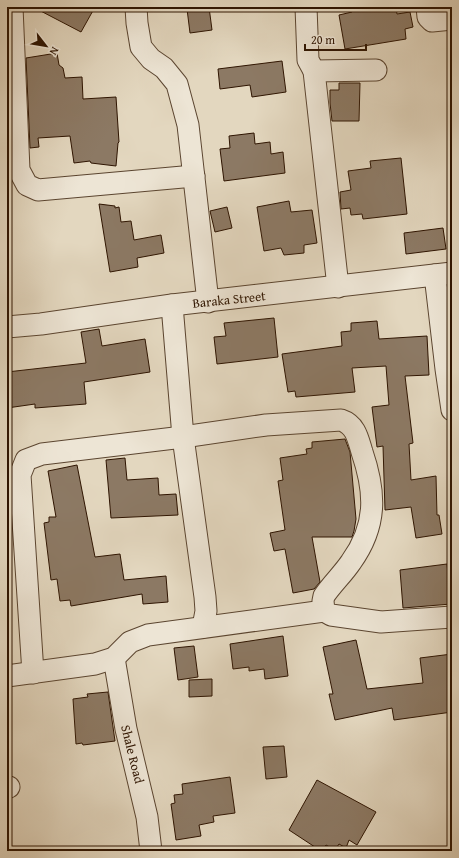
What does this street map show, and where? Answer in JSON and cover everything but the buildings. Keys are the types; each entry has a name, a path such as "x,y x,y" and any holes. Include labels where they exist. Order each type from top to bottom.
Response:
{"street":[{"path":"12,7 11,65 19,170 27,185 38,190 194,176"},
{"path":"136,7 141,47 151,59 164,68 176,84 188,125 208,302"},
{"path":"306,7 308,60 314,71 338,287"},
{"path":"428,7 428,17 432,21 452,19"},
{"path":"314,71 376,70"},
{"path":"444,274 446,369 452,410"},
{"name":"Baraka Street","path":"7,327 41,324 172,305 444,274"},
{"path":"172,305 183,437 205,597 206,611 203,627"},
{"path":"33,673 20,475 26,460 42,454 183,437 266,425 341,420 346,422 354,429 371,481 372,510 369,530 362,546 324,596 324,611"},
{"path":"7,676 95,664 114,658 130,642 148,635 203,627 324,611 331,615 381,622 452,617"},
{"name":"Shale Road","path":"114,658 126,729 148,816 151,851"}]}
